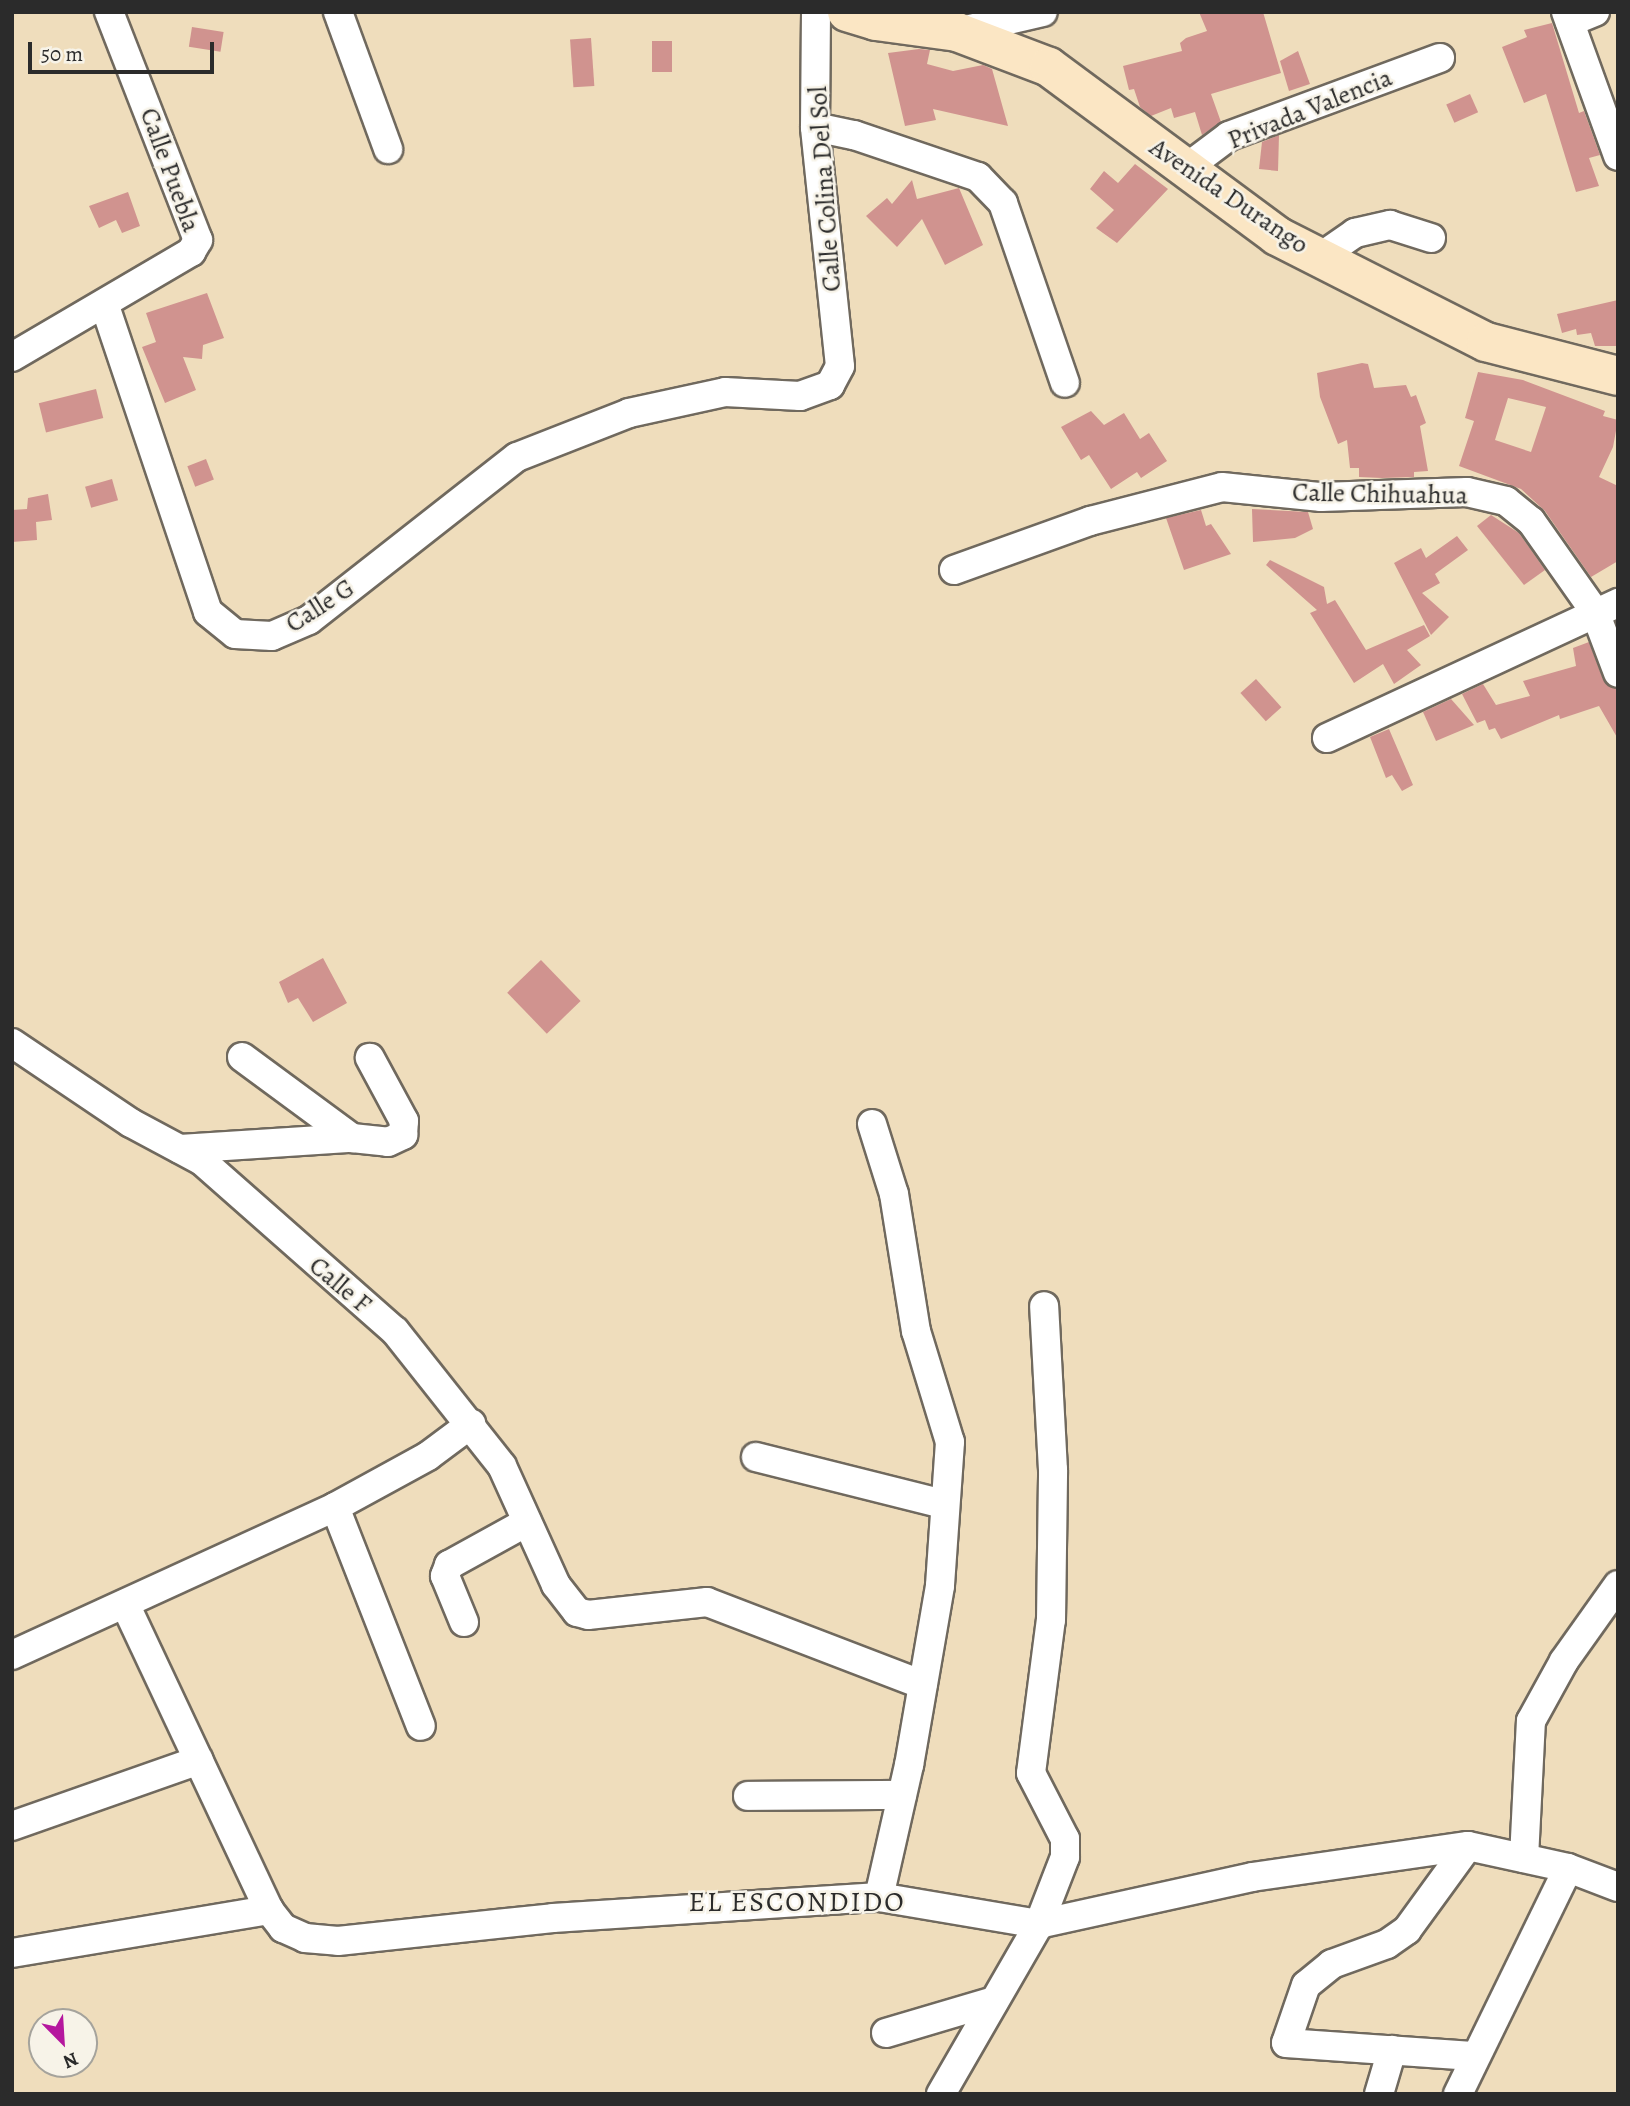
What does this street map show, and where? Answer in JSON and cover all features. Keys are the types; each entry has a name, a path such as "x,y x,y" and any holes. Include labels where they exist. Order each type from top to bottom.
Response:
{"main road":[{"name":"Avenida Durango","path":"867,15 957,32 1049,67 1277,236 1486,342 1618,376"}],"street":[{"name":"Calle Puebla","path":"12,357 105,306 191,252 198,240 109,12"},
{"path":"338,12 388,149"},
{"name":"Calle Colina Del Sol","path":"816,12 815,127 840,366"},
{"path":"957,32 1043,12"},
{"path":"1577,16 1618,156"},
{"name":"Privada Valencia","path":"1185,169 1229,136 1440,58"},
{"path":"815,127 854,135 978,177 1003,203 1065,383"},
{"path":"1319,258 1355,233 1390,225 1432,238"},
{"name":"Calle G","path":"105,306 208,612 235,634 272,636 309,620 517,457 629,413 725,392 815,393 831,385 840,366"},
{"name":"Calle Chihuahua","path":"954,570 1090,521 1222,487 1321,497 1466,492 1506,500 1531,521 1607,608 1618,673"},
{"path":"1327,738 1607,608"},
{"name":"Calle F","path":"12,1043 131,1123 202,1161 395,1331 502,1466 556,1585 577,1612 589,1615 707,1602 923,1685"},
{"path":"242,1057 352,1138"},
{"path":"180,1149 352,1138 388,1142 403,1135 404,1121 370,1058"},
{"path":"872,1124 894,1194 916,1331 950,1442 943,1504 940,1586 902,1795 879,1897"},
{"path":"941,2094 1039,1924 1065,1857 1065,1839 1031,1773 1051,1620 1053,1470 1044,1306"},
{"path":"12,1655 335,1507 428,1455 471,1424"},
{"path":"756,1457 943,1504"},
{"path":"335,1507 421,1726"},
{"path":"464,1622 445,1576 449,1565 527,1522"},
{"path":"1524,1858 1531,1721 1564,1661 1618,1585"},
{"path":"125,1604 269,1910 284,1928 305,1938 338,1941 553,1918 879,1897 1039,1924 1252,1877 1468,1846 1569,1868 1618,1887"},
{"path":"12,1826 199,1760"},
{"path":"748,1796 902,1795"},
{"path":"1468,1846 1407,1930 1387,1944 1332,1964 1306,1985 1286,2043 1473,2056"},
{"path":"1458,2094 1473,2056 1569,1868"},
{"path":"12,1953 269,1910"},
{"path":"886,2033 994,2001"},
{"path":"1379,2094 1392,2050"}],"building":[{"path":"1199,12 1263,12 1281,73 1211,94 1221,122 1202,135 1195,112 1174,118 1171,108 1151,116 1140,107 1134,89 1129,90 1123,66 1182,51 1180,43 1186,38 1207,31"},
{"path":"1552,23 1579,113 1584,111 1600,155 1589,158 1599,186 1576,192 1546,94 1524,103 1502,47 1527,37 1524,30"},
{"path":"192,27 224,32 220,52 189,47"},
{"path":"591,38 594,86 573,87 570,39"},
{"path":"652,41 672,41 672,72 652,72"},
{"path":"930,50 927,64 953,71 983,65 992,69 1008,126 933,109 936,120 905,126 888,53"},
{"path":"1298,51 1310,84 1289,91 1280,61"},
{"path":"1470,94 1478,112 1454,123 1446,105"},
{"path":"1279,135 1278,171 1259,169 1262,142"},
{"path":"1135,164 1168,189 1117,243 1096,228 1114,210 1090,189 1104,171 1118,183"},
{"path":"912,180 917,199 959,188 983,245 945,265 922,219 897,247 866,216 887,198 892,204"},
{"path":"128,192 140,226 122,233 116,220 99,228 89,206"},
{"path":"207,293 224,338 203,345 202,359 183,357 196,390 165,403 142,347 156,342 146,313"},
{"path":"1618,300 1618,346 1595,346 1591,333 1577,335 1576,329 1562,333 1557,314"},
{"path":"1368,364 1374,388 1406,385 1411,397 1416,395 1426,423 1420,426 1428,471 1414,472 1414,477 1382,478 1359,477 1359,468 1350,468 1347,440 1338,444 1320,397 1317,373"},
{"path":"1478,372 1523,380 1605,411 1603,416 1618,420 1613,447 1599,477 1618,486 1618,561 1591,577 1545,511 1521,489 1459,466 1474,421 1465,418","holes":["1508,398 1546,407 1531,452 1495,440"]},
{"path":"96,389 103,418 46,432 39,403"},
{"path":"1091,411 1104,425 1124,413 1140,439 1149,433 1167,461 1141,478 1137,472 1111,489 1089,455 1081,460 1061,427"},
{"path":"206,459 214,480 195,487 187,466"},
{"path":"112,479 118,500 91,508 85,487"},
{"path":"48,494 52,520 36,522 37,540 12,542 12,510 27,509 28,498"},
{"path":"1252,509 1308,512 1313,529 1295,538 1253,542"},
{"path":"1201,510 1206,526 1211,524 1231,554 1184,570 1166,518"},
{"path":"1491,515 1519,533 1545,570 1524,585 1477,526"},
{"path":"1457,536 1468,550 1435,574 1440,583 1422,593 1449,617 1431,635 1394,563 1421,548 1426,558"},
{"path":"1270,560 1324,587 1327,604 1335,600 1366,650 1424,625 1430,636 1407,650 1421,665 1394,684 1383,664 1354,683 1310,613 1317,610 1266,565"},
{"path":"1589,642 1603,679 1616,689 1618,739 1599,706 1560,719 1559,715 1501,739 1495,728 1489,730 1485,720 1477,723 1462,694 1483,684 1496,705 1530,696 1523,681 1576,666 1573,648"},
{"path":"1256,679 1281,707 1266,721 1240,693"},
{"path":"1451,699 1474,725 1436,741 1423,712"},
{"path":"1389,729 1413,785 1402,791 1392,775 1386,778 1370,737"},
{"path":"323,958 347,1003 313,1022 298,998 288,1003 279,982"},
{"path":"541,960 581,1001 547,1034 507,993"}],"district":[{"name":"EL ESCONDIDO","path":"797,1902"}]}
